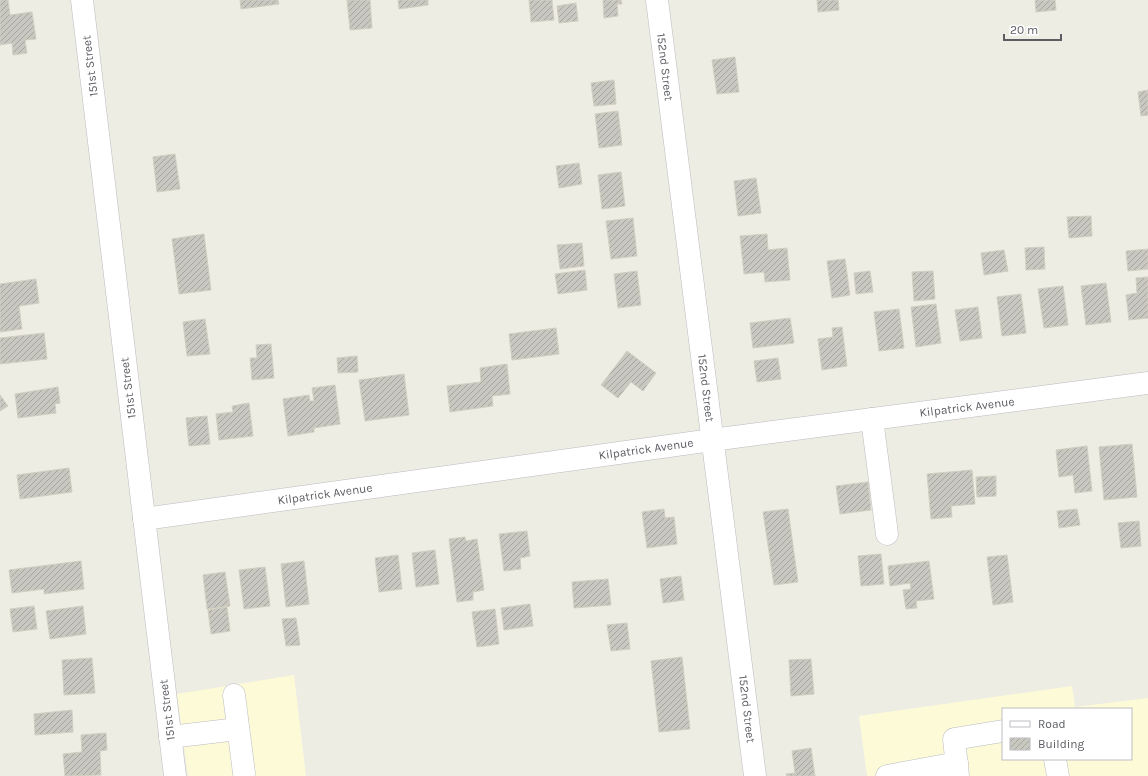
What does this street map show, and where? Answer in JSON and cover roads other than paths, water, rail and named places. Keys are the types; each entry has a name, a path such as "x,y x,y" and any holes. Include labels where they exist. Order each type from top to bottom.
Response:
{"street":[{"name":"151st Street","path":"82,0 175,776"},
{"name":"152nd Street","path":"657,0 755,776"},
{"name":"Kilpatrick Avenue","path":"144,519 712,440 1148,383"},
{"path":"872,419 887,534"},
{"path":"234,695 244,773"},
{"path":"170,737 238,729"},
{"path":"887,776 957,770 954,739 1002,731"}]}
